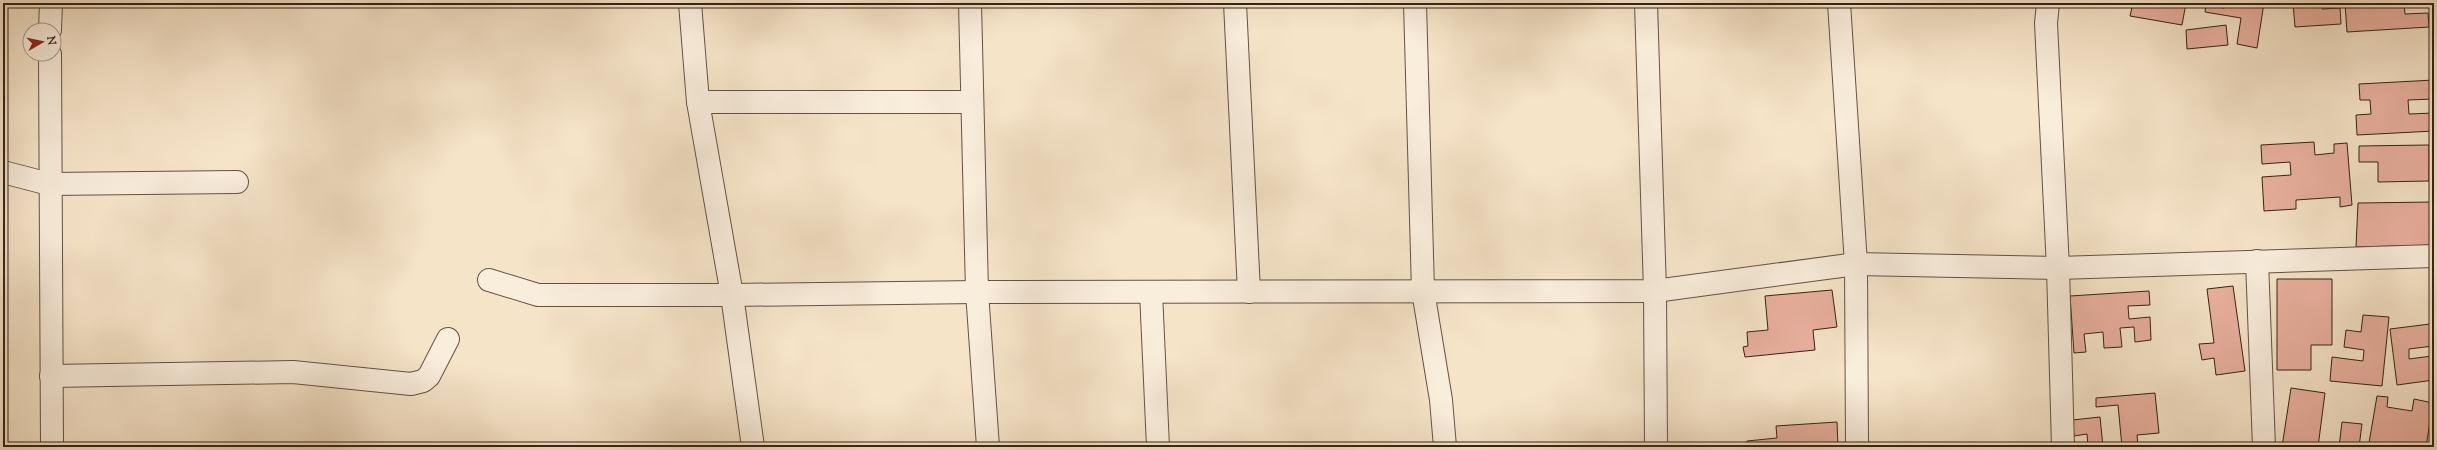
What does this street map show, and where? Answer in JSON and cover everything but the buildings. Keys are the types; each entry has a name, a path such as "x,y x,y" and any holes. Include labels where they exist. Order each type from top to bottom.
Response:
{"street":[{"path":"50,22 51,3"},
{"path":"690,3 698,102 732,295 753,447"},
{"path":"970,3 977,292 988,447"},
{"path":"1235,3 1249,292"},
{"path":"1415,3 1423,291 1441,400 1445,447"},
{"path":"1646,3 1655,291 1656,447"},
{"path":"1839,3 1856,264 1857,447"},
{"path":"2048,3 2046,23 2058,268 2063,447"},
{"path":"50,62 49,184 52,447"},
{"path":"698,102 972,102"},
{"path":"3,172 49,184 237,182"},
{"path":"489,280 538,295 732,295 977,292 1655,291 1856,264 2058,268 2434,256"},
{"path":"2257,262 2264,447"},
{"path":"1151,292 1158,447"},
{"path":"51,376 293,372 411,384 423,381 429,376 448,339"}]}
